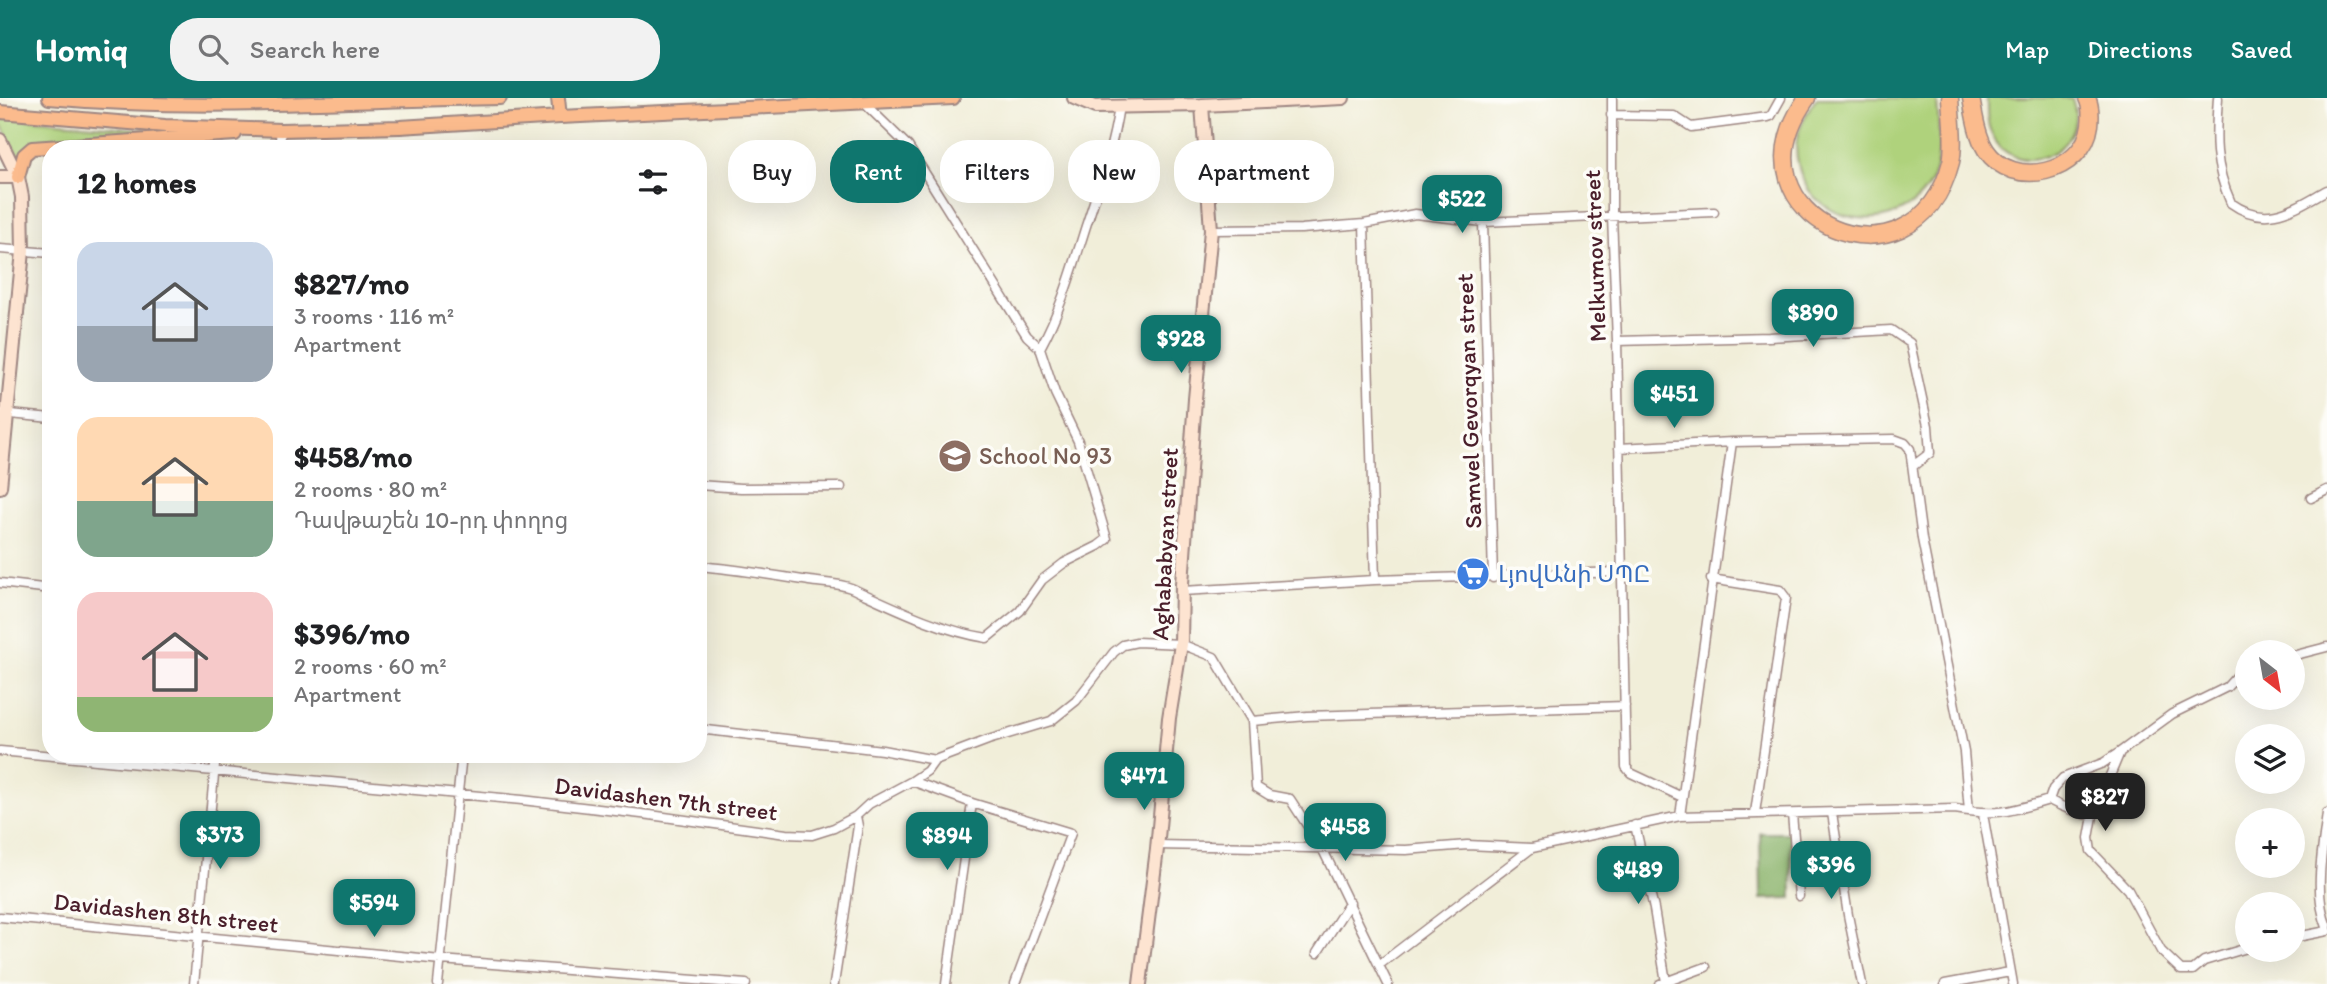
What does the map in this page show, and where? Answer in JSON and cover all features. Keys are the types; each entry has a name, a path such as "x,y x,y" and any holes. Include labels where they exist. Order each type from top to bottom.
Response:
{"highway":[{"path":"1807,98 1794,116 1784,149 1786,173 1792,190 1806,209 1821,222 1838,231 1858,236 1878,236 1897,231 1929,210 1941,192 1952,160 1950,98"},
{"path":"1971,98 1986,149 1994,159 2018,171 2043,172 2065,164 2082,148 2090,125 2087,98"}],"main road":[{"path":"49,98 190,104 500,98"},
{"path":"375,98 400,100"},
{"path":"558,98 560,117"},
{"path":"0,112 165,126 274,130 400,127 953,98"},
{"path":"167,140 274,130"},
{"path":"18,177 23,155 32,148 42,147"}],"street":[{"path":"1074,98 1095,107 1343,98"},
{"name":"Melkumov street","path":"1612,98 1612,216 1626,767 1631,773 1682,797"},
{"path":"1611,115 1674,116 1687,127 1691,127 1768,117 1781,98"},
{"path":"2218,98 2218,169 2231,203 2248,212 2273,216 2285,214 2327,190"},
{"path":"707,567 755,571 849,587 868,598 972,636 986,638 1020,611 1042,580 1064,563 1107,539 1078,441 1055,393 1040,348 1027,336 908,146 864,103"},
{"name":"Aghababyan street","path":"1140,984 1169,718 1181,644 1195,399 1210,230 1202,105"},
{"path":"1040,348 1072,271 1114,137 1119,106"},
{"path":"274,130 277,140"},
{"path":"0,140 18,177 23,197 23,251 4,414 0,487"},
{"path":"0,177 18,177"},
{"path":"1210,230 1301,229 1364,224 1415,215 1483,222 1714,212"},
{"name":"Samvel Gevorqyan street","path":"1483,222 1493,578"},
{"path":"1364,224 1375,580"},
{"path":"0,249 42,252"},
{"path":"1617,341 1769,337 1891,330 1910,343 1927,426 1930,453 1913,467"},
{"path":"4,414 42,417"},
{"path":"1619,448 1731,442 1894,439 1905,443 1910,449 1922,539 1964,752 1969,811"},
{"path":"1680,816 1731,442"},
{"path":"707,486 841,487"},
{"path":"2311,498 2327,490"},
{"path":"1182,591 1375,580 1621,572"},
{"path":"1711,579 1780,590 1787,598 1755,813"},
{"path":"0,583 42,588"},
{"name":"Davidashen 7th street","path":"129,763 637,813 786,834 812,835 834,828 856,816 869,804 927,771 935,760 1051,721 1076,701 1114,652 1123,645 1136,642 1181,644 1214,657 1252,721"},
{"path":"2305,653 2327,647"},
{"path":"2049,800 2053,789 2063,778 2103,763 2172,714 2227,687 2235,678"},
{"path":"1388,984 1322,848 1290,799 1269,795 1256,787 1252,721 1307,716 1625,706"},
{"path":"707,730 881,750 935,760"},
{"name":"Davidashen 7th street","path":"0,751 42,755"},
{"path":"2120,752 2093,816 2089,838 2091,851 2128,890 2161,951 2181,970 2193,970 2204,961 2235,952"},
{"path":"194,984 215,763"},
{"path":"438,984 461,763"},
{"path":"912,781 972,803 1071,833 1015,984"},
{"path":"1157,845 1406,850 1467,845 1532,848 1680,816 1955,809 1983,814 2007,813 2049,800"},
{"path":"2049,800 2075,813 2093,816"},
{"path":"946,984 972,803"},
{"path":"1832,813 1862,984"},
{"path":"2305,934 2327,929 2320,910 2321,861 2327,813"},
{"path":"1793,814 1799,896"},
{"path":"1983,814 2012,984"},
{"path":"834,984 858,826 856,816"},
{"path":"1635,825 1654,909 1663,983 1706,967"},
{"path":"1379,965 1532,848"},
{"path":"1317,953 1350,902"},
{"name":"Davidashen 8th street","path":"0,917 440,960 746,984"},
{"path":"1945,984 2010,972"}],"green space":[{"path":"1817,98 1937,98 1937,163 1928,187 1911,205 1890,215 1867,218 1844,215 1823,205 1807,187 1798,163 1796,144 1801,126"},
{"path":"1987,98 2072,98 2075,118 2070,135 2060,148 2046,156 2030,159 2014,156 2000,147 1990,130"},
{"path":"3,117 196,134 42,140 42,144 19,158 0,119"},
{"path":"1760,833 1791,833 1792,898 1761,899"}],"place":[{"name":"School No 93","path":"955,456"},
{"name":"ԼյովԱնի ՍՊԸ","path":"1473,574"}]}
